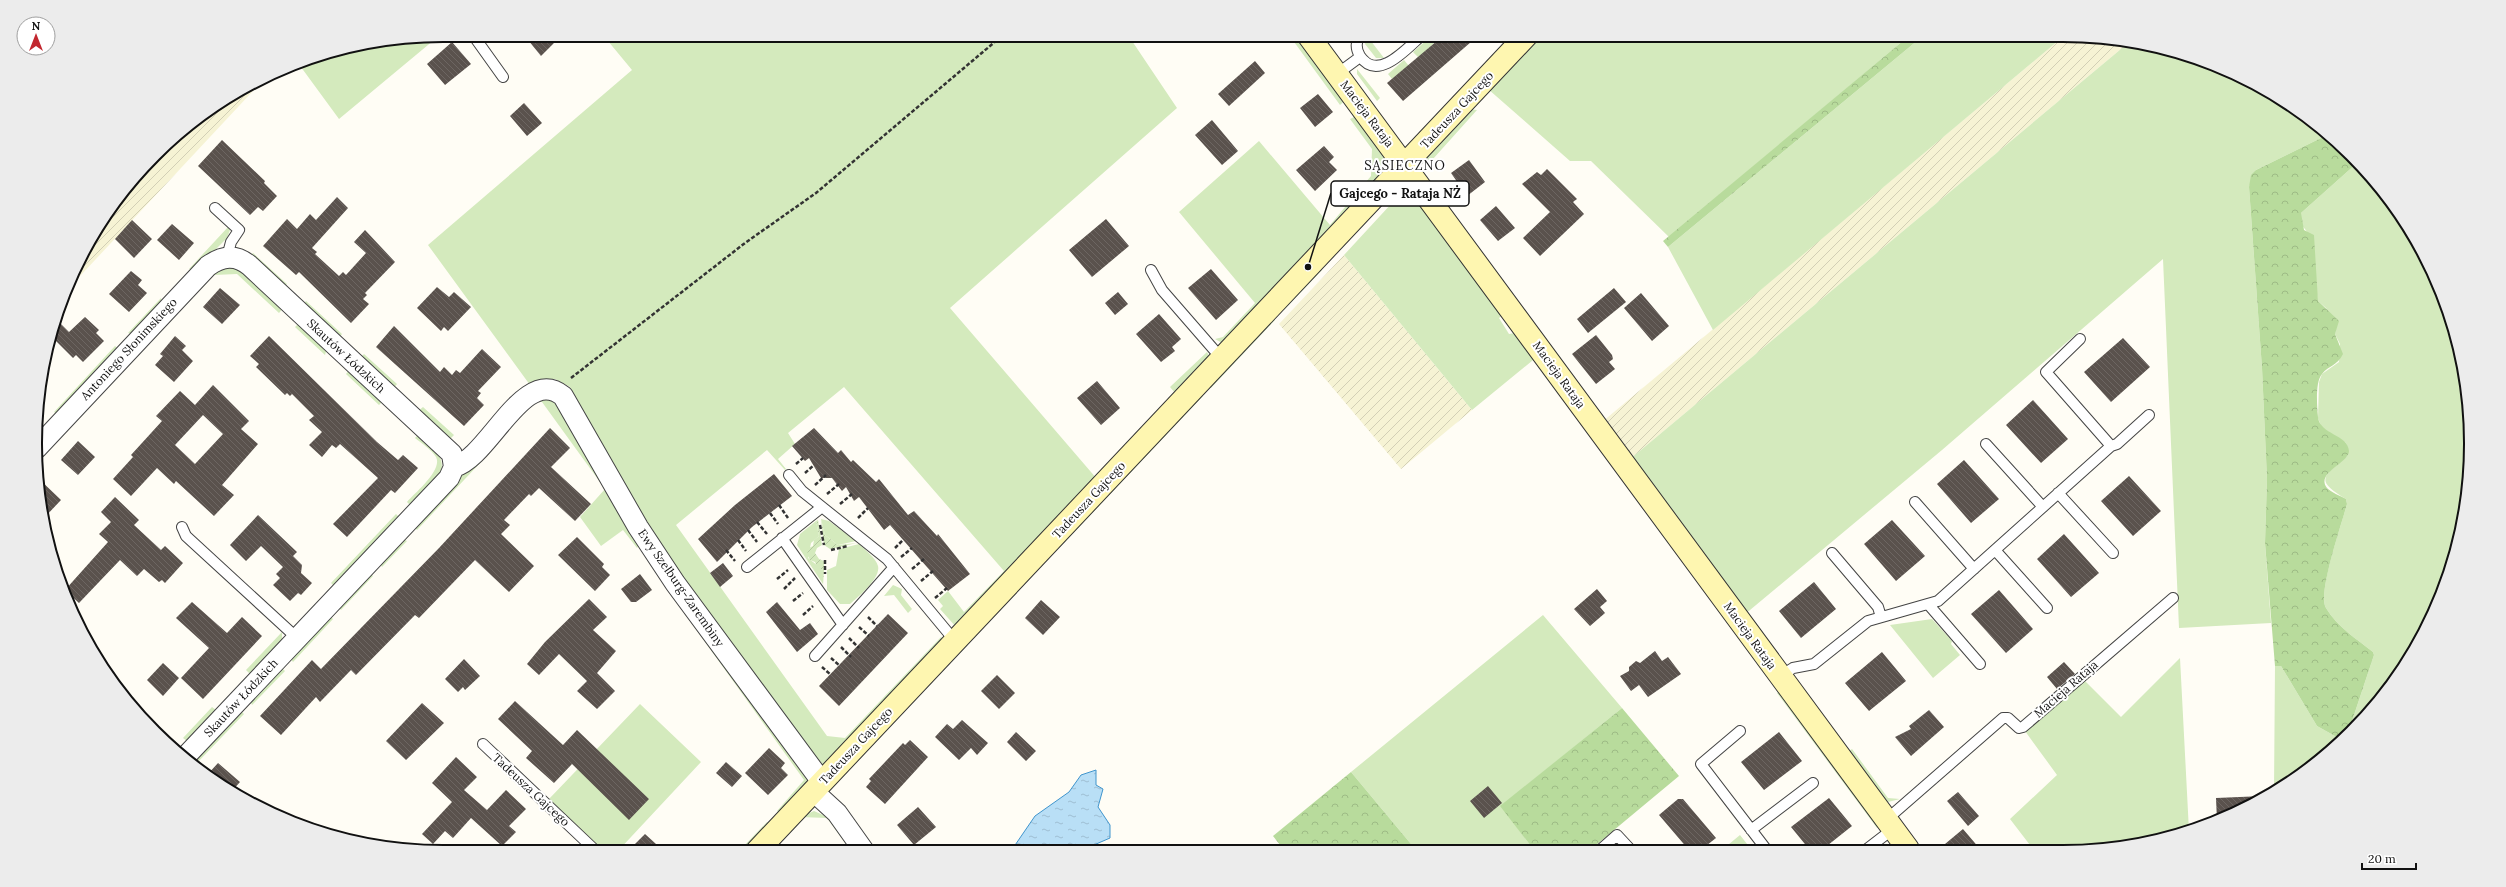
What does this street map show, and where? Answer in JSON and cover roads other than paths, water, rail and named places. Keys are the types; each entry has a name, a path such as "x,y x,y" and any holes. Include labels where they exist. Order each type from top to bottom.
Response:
{"street":[{"name":"Macieja Rataja","path":"1313,42 1405,165 1779,677 1905,845"},
{"name":"Tadeusza Gajcego","path":"764,845 1520,42"},
{"name":"Antoniego Słonimskiego","path":"42,443 208,266 227,257"},
{"name":"Skautów Łódzkich","path":"189,753 449,478 454,466 454,460 448,450 250,266 239,259 227,257"},
{"name":"Ewy Szelburg-Zarembiny","path":"454,466 467,461 530,394 541,388 551,389 567,400 638,527 675,583 860,845"}],"lane":[{"path":"478,42 503,77"},
{"path":"1358,42 1357,48 1360,57 1371,64 1388,64 1414,42"},
{"name":"Macieja Rataja","path":"1337,74 1360,57"},
{"path":"215,208 239,230 232,242 227,257"},
{"path":"1151,270 1162,290 1222,359"},
{"path":"2080,338 2046,372 2111,446"},
{"name":"Macieja Rataja","path":"1779,677 1793,668 1814,664 1861,625 1881,616 1938,601 2111,446 2117,444 2149,415"},
{"path":"1986,444 2043,507"},
{"path":"789,475 802,491 823,502 875,548 897,562 955,641"},
{"path":"2058,493 2113,553"},
{"path":"746,567 782,533 823,502"},
{"path":"1915,502 1974,569"},
{"path":"182,527 186,536 297,638"},
{"path":"782,533 844,629"},
{"path":"1995,550 2047,608"},
{"path":"1832,553 1878,607 1881,616"},
{"path":"815,656 844,629 897,562"},
{"name":"Macieja Rataja","path":"1871,845 2003,718 2008,718 2019,728 2023,727 2173,598"},
{"path":"1928,604 1980,664"},
{"path":"1740,731 1701,764 1763,845"},
{"name":"Tadeusza Gajcego","path":"483,744 591,845"},
{"path":"1751,830 1813,783"},
{"path":"1606,845 1618,835 1626,845"}],"water":[{"path":"1096,770 1096,785 1103,789 1098,807 1110,825 1110,838 1094,845 1015,845 1035,816 1069,792 1081,775"}],"place":[{"name":"Gajcego - Rataja NŻ","path":"1308,267"}],"district":[{"name":"SĄSIECZNO","path":"1405,165"}]}
